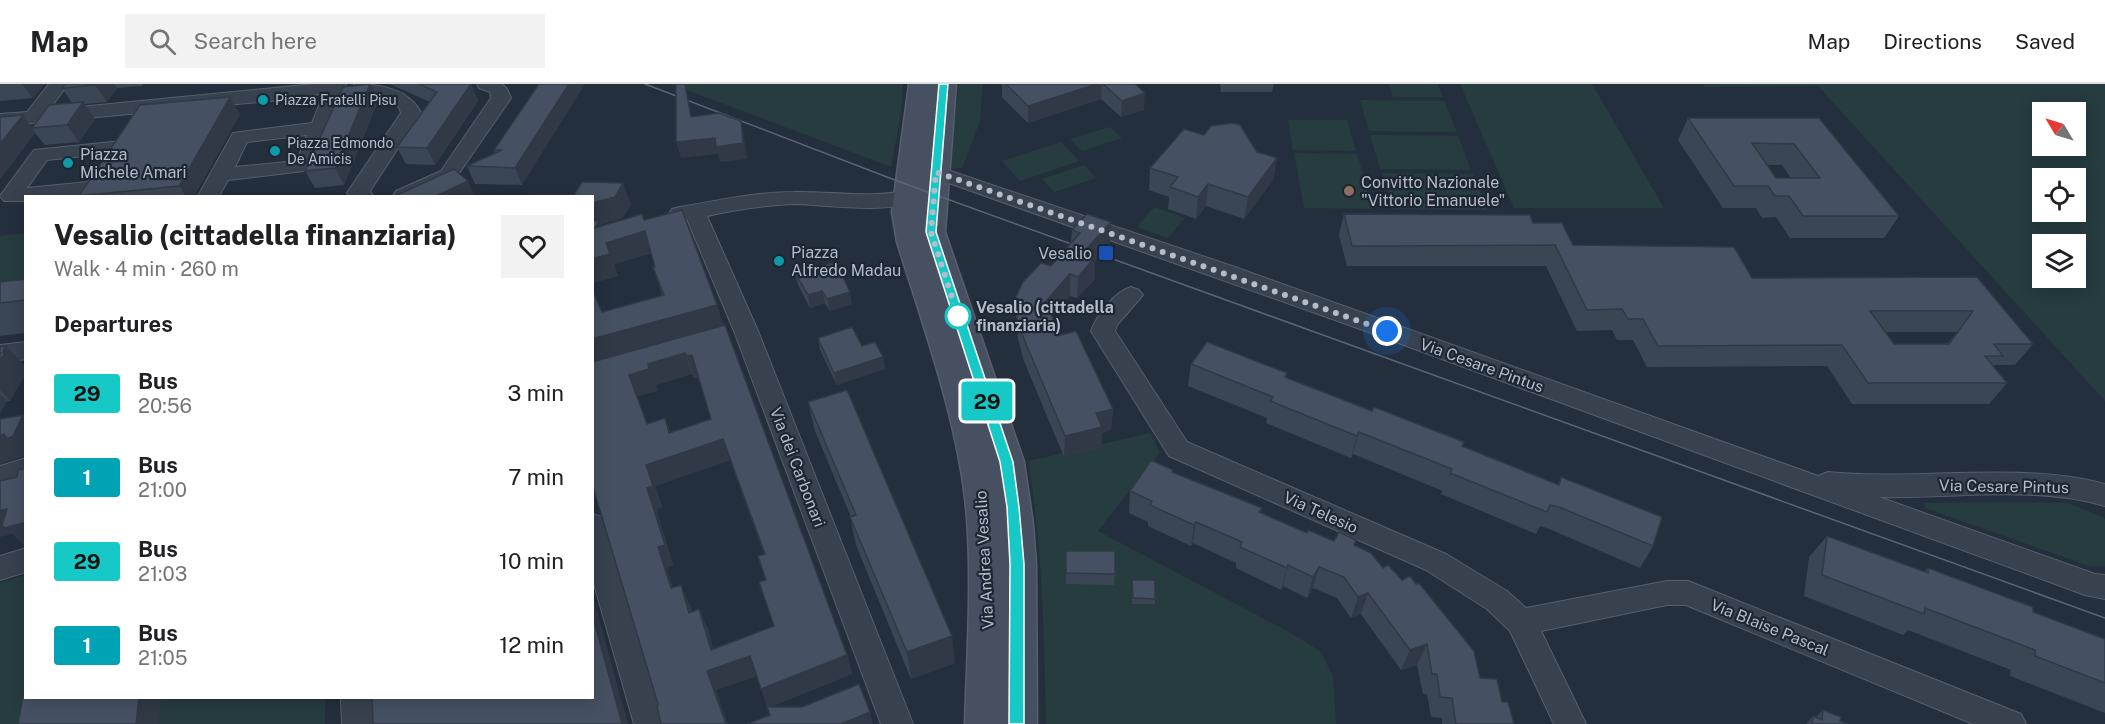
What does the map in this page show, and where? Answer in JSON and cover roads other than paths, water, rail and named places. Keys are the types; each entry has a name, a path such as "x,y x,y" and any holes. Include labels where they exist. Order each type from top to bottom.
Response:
{"main road":[{"name":"Via Andrea Vesalio","path":"921,84 908,211 911,242 972,441 980,484 985,519 988,608 986,724"},
{"name":"Via Andrea Vesalio","path":"944,84 931,232 1006,462 1011,489 1017,564 1016,724"}],"street":[{"path":"33,117 59,84"},
{"path":"0,120 148,106 269,89 315,90 332,84"},
{"path":"221,175 304,166 337,84"},
{"path":"361,195 358,193 411,113 407,104 363,84"},
{"path":"405,195 448,175 501,98 498,89 486,84"},
{"path":"122,147 41,154 11,196 94,188 122,147 148,106"},
{"path":"210,195 240,136 320,128"},
{"name":"Via Cesare Pintus","path":"936,172 1113,233 1916,523 2096,586 2105,587"},
{"path":"658,218 740,203 793,198 862,202 908,211"},
{"name":"Via dei Carbonari","path":"694,211 868,684 897,724"},
{"name":"Via Telesio","path":"1131,295 1106,322 1103,331 1178,449 1436,562 1497,600 1521,622 1570,724"},
{"path":"0,354 24,350"},
{"path":"0,476 24,469"},
{"name":"Via Cesare Pintus","path":"1789,476 1836,484 2048,484 2080,488 2105,495"},
{"name":"Via Cesare Pintus","path":"1901,485 1877,491 1877,501 1916,523"},
{"path":"594,532 650,724"},
{"path":"0,568 24,561"},
{"name":"Via Blaise Pascal","path":"1521,622 1667,592 1688,593 2010,724"},
{"path":"357,699 358,724"}],"tram line":[{"path":"645,84 900,182 2105,618"}],"place":[{"name":"Piazza Fratelli Pisu","path":"263,100"},
{"name":"Piazza Edmondo De Amicis","path":"275,151"},
{"name":"Piazza Michele Amari","path":"68,163"},
{"name":"Convitto Nazionale \"Vittorio Emanuele\"","path":"1349,191"},
{"name":"Vesalio","path":"1106,253"},
{"name":"Piazza Alfredo Madau","path":"779,261"},
{"name":"Vesalio (cittadella finanziaria)","path":"958,316"}]}
